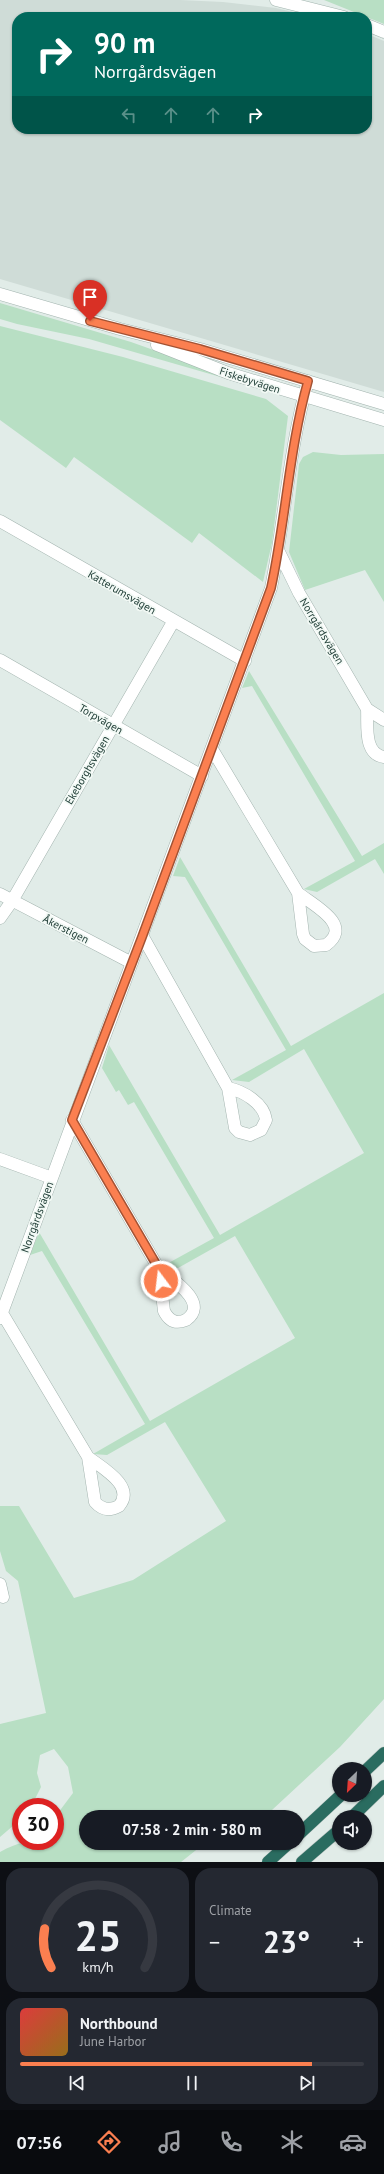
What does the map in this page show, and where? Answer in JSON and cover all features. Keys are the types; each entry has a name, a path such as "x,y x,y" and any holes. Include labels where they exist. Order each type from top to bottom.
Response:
{"highway":[{"path":"372,1764 384,1753"},
{"path":"359,1810 384,1786"},
{"path":"305,1828 333,1802"},
{"path":"302,1862 332,1836"},
{"path":"268,1862 281,1850"}],"street":[{"path":"276,0 324,12"},
{"path":"372,27 384,32"},
{"name":"Fiskebyvägen","path":"0,294 120,329 200,349 384,404"},
{"name":"Fiskebyvägen","path":"120,329 228,373 303,397 384,420"},
{"name":"Norrgårdsvägen","path":"88,1457 1,1316 72,1120 142,937 271,588 279,552 286,484 303,397 308,381"},
{"name":"Katterumsvägen","path":"0,521 173,622 245,661"},
{"name":"Norrgårdsvägen","path":"279,552 299,593 367,709 384,720"},
{"name":"Ekeborghsvägen","path":"0,918 12,901 173,622"},
{"name":"Torpvägen","path":"0,660 202,776"},
{"name":"Norrgårdsvägen","path":"367,709 369,745 376,754 384,757"},
{"path":"212,749 298,893"},
{"name":"Åkerstigen","path":"0,894 132,963"},
{"path":"142,937 228,1088"},
{"path":"72,1120 159,1269"},
{"path":"0,1158 52,1178"},
{"path":"0,1584 3,1597"}],"shaded area":[{"path":"0,0 180,0 223,2 276,8 292,12 12,12 12,134 372,134 372,36 384,41 384,392 0,279"}],"green space":[{"path":"324,0 384,0 384,24 372,19 372,12 354,12"},
{"path":"0,303 131,342 269,391 89,339 0,319"},
{"path":"0,326 123,357 266,399 288,416 272,543 263,582 199,533 192,543 74,457 66,468 0,420"},
{"path":"313,452 341,455 384,454 384,602 365,570 305,590 289,552 299,464 303,457"},
{"path":"249,671 362,856 384,843 384,874 375,859 317,892 304,889 355,861 252,686 242,688"},
{"path":"180,857 291,1046 384,993 384,1699 340,1747 272,1810 79,1810 79,1850 196,1850 181,1862 0,1862 0,1852 12,1846 12,1850 64,1850 64,1805 73,1793 68,1767 54,1749 40,1755 37,1773 41,1787 36,1798 12,1798 12,1827 0,1837 0,1724 46,1713 18,1581 6,1571 0,1551 0,1506 19,1506 74,1598 133,1580 226,1521 165,1422 107,1455 93,1454 145,1424 42,1251 30,1255 39,1232 150,1421 295,1338 235,1236 178,1268 163,1266 214,1238 134,1102 128,1105 119,1090 116,1092 102,1068 109,1045 220,1235 364,1153 304,1049 249,1082 232,1080 286,1050 185,877 173,876"}],"route":[{"path":"90,321 200,349 308,381 293,441 286,484 279,552 271,588 262,617 72,1120 159,1269 161,1281"}]}
